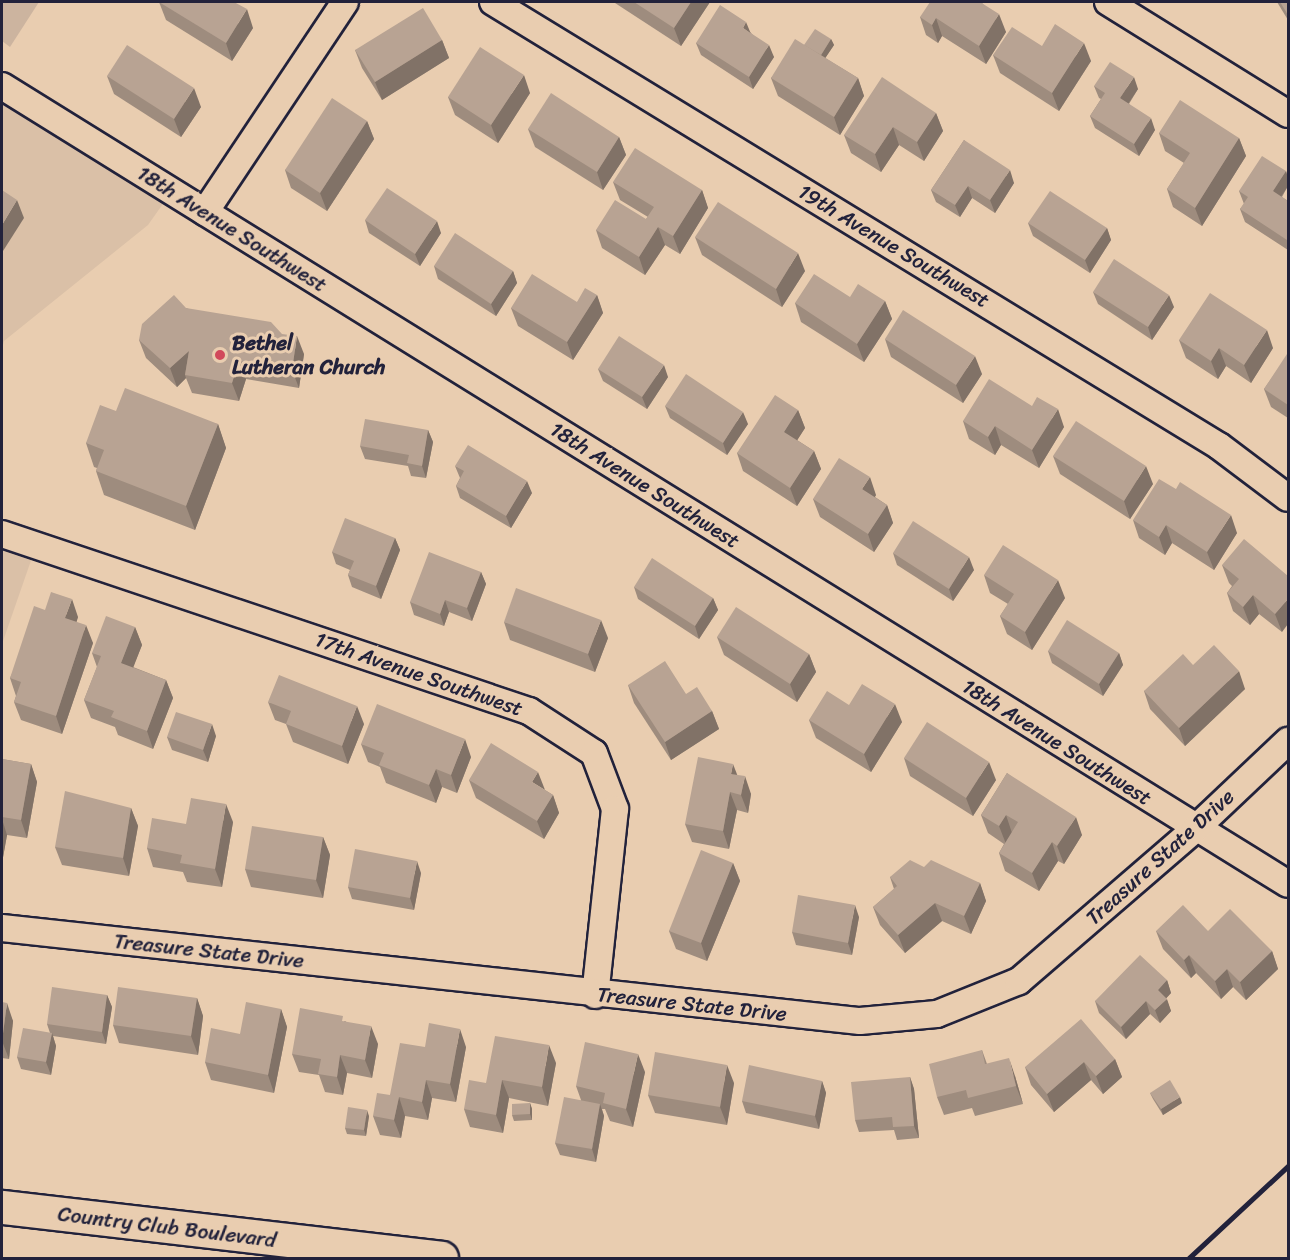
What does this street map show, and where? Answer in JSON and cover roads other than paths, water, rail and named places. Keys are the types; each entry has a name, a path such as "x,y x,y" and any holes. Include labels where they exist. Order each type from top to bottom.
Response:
{"highway":[{"name":"Country Club Boulevard","path":"2,1208 441,1258"}],"street":[{"path":"205,212 345,2"},
{"name":"19th Avenue Southwest","path":"494,2 1219,446 1288,498"},
{"path":"1108,2 1288,114"},
{"name":"18th Avenue Southwest","path":"2,86 1288,884"},
{"name":"17th Avenue Southwest","path":"2,534 529,711 594,753 615,809 595,994"},
{"name":"Treasure State Drive","path":"2,928 860,1021 937,1014 1019,981 1196,828 1288,741"}],"railway":[{"path":"1189,1258 1288,1166"}],"place":[{"name":"Bethel Lutheran Church","path":"220,355"}]}
